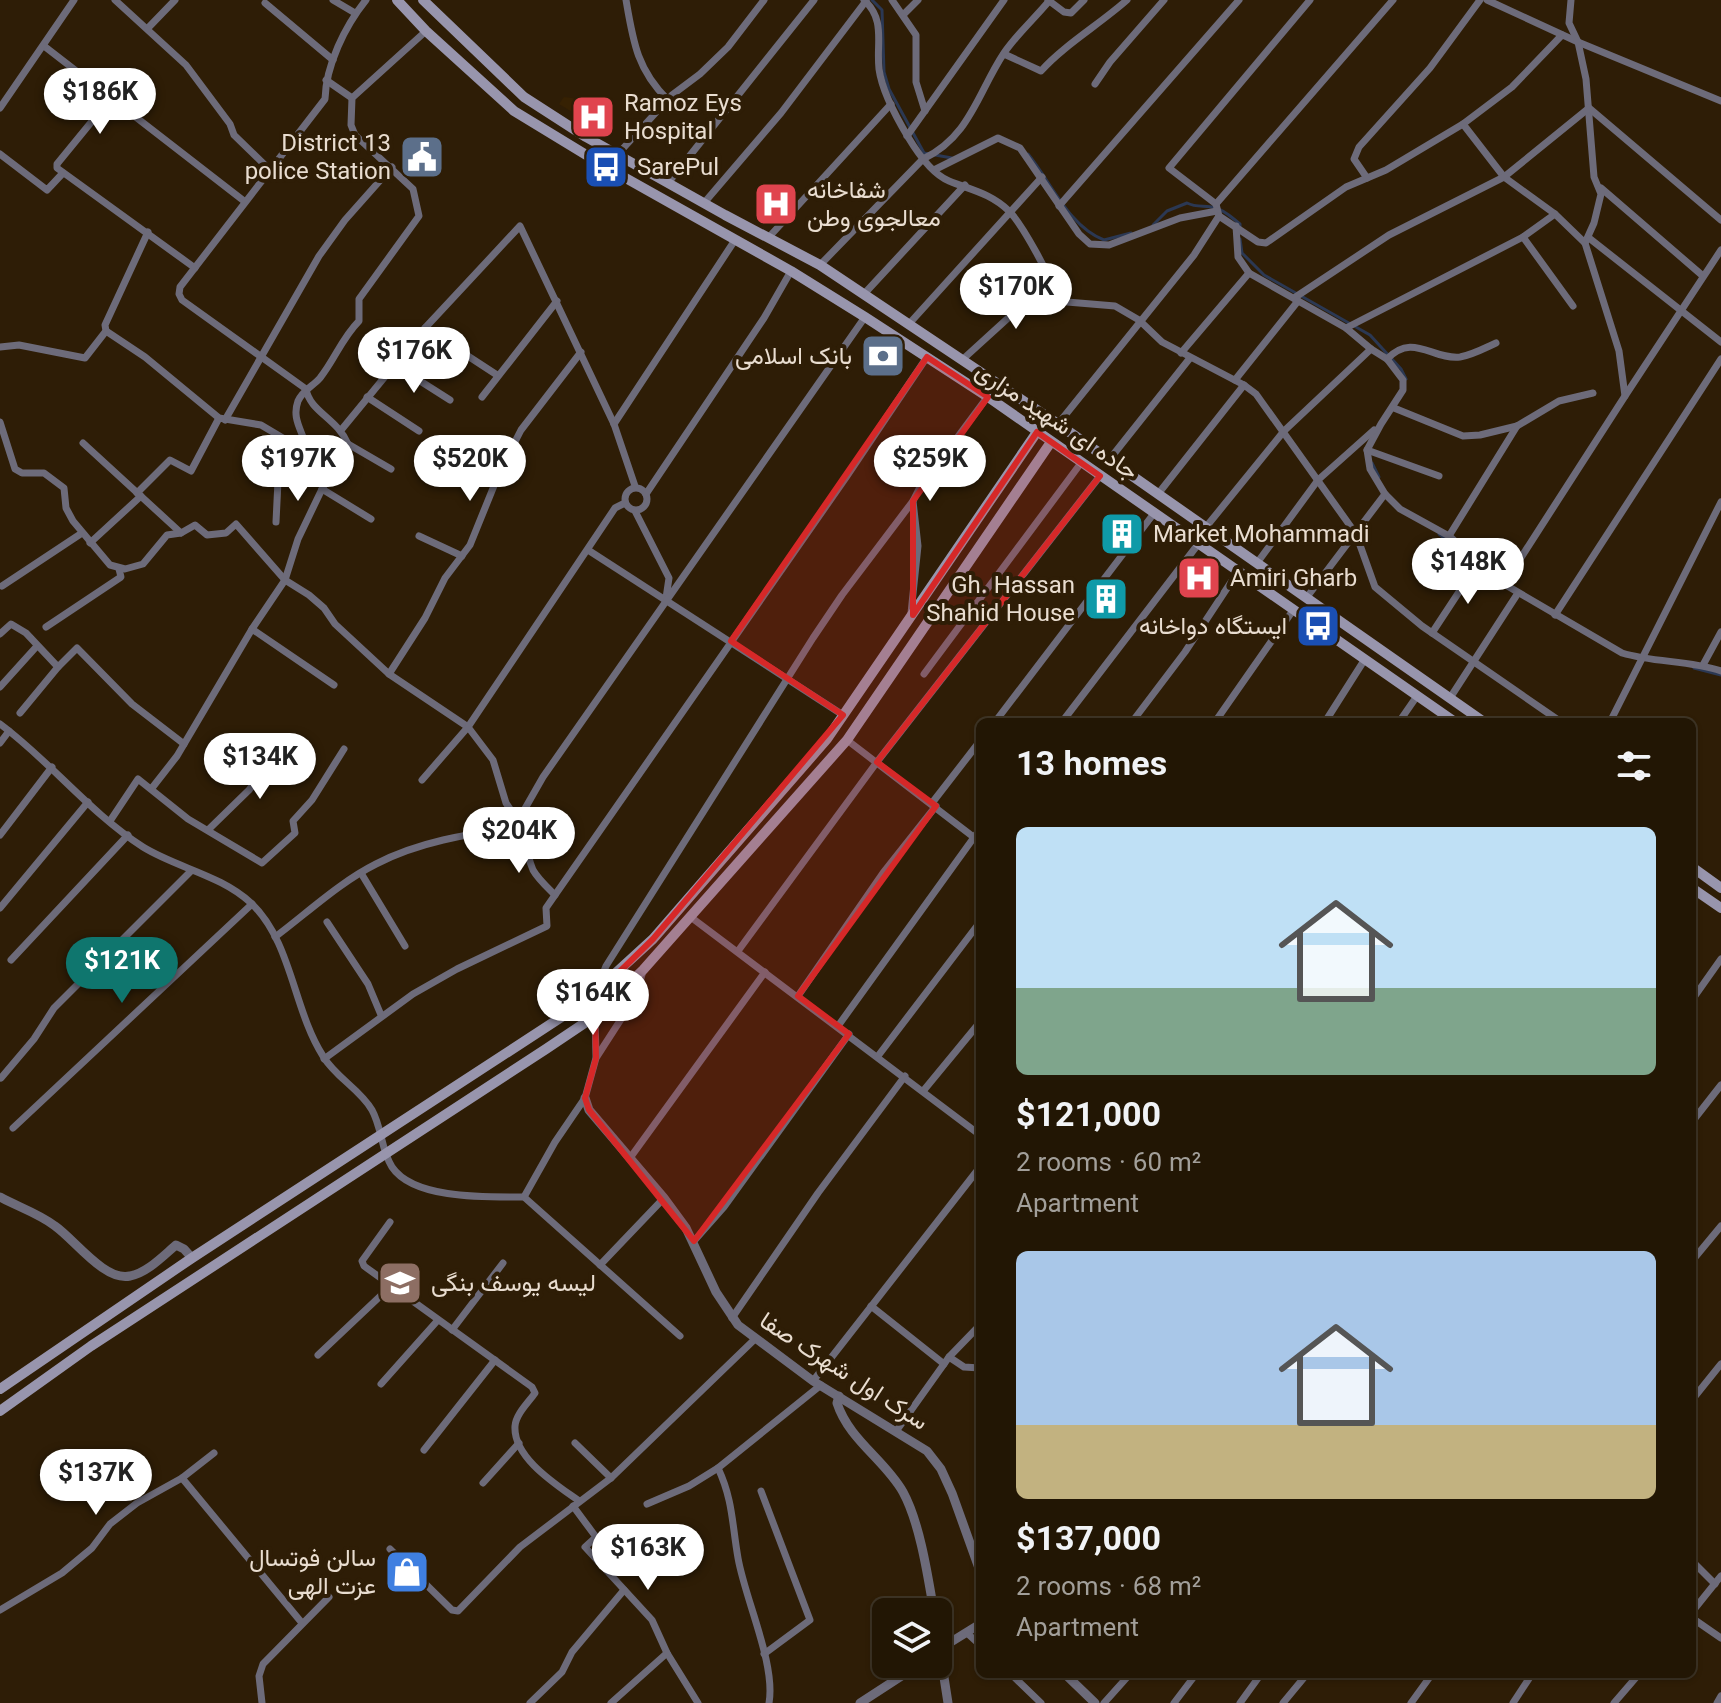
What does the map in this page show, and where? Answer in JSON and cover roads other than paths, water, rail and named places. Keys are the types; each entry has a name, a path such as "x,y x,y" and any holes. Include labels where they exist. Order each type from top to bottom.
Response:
{"main road":[{"name":"جاده ای شهید مزاری","path":"397,0 426,31 514,111 606,167 791,271 927,357 1449,718"},
{"path":"423,0 524,97 668,183 820,265 1058,424 1478,718"},
{"path":"0,1389 608,983 653,939 800,771 843,715 1037,432"},
{"path":"0,1411 91,1346 595,1016 618,996 692,918 847,740 1051,442"},
{"path":"1696,870 1721,888"},
{"path":"1696,891 1721,908"},
{"path":"608,983 618,996"}],"street":[{"path":"0,108 74,0"},
{"path":"115,0 186,65 230,124 243,147 269,169"},
{"path":"148,28 175,0"},
{"path":"333,0 355,13"},
{"path":"366,0 355,13 333,60 326,80 325,99 244,201 180,287 179,294 182,300 306,389 308,401 342,429 348,444 391,469"},
{"path":"626,0 641,67 652,85 668,100"},
{"path":"606,167 668,100 728,47 764,0"},
{"path":"668,183 814,0"},
{"path":"704,203 781,113 865,0 878,17 879,70 891,104 923,159 947,181 965,185 1011,213 1059,297 1067,302 1115,306 1139,320 1162,342 1256,394 1356,534 1375,587 1432,633 1555,718"},
{"path":"892,0 916,35 916,82 925,111"},
{"path":"904,14 918,0"},
{"path":"907,136 1004,0"},
{"path":"820,265 923,159 939,152 959,131 984,93 1004,54 1049,0 1064,12 1071,13 1084,0"},
{"path":"1004,54 1041,71 1053,57 1101,24 1127,0"},
{"path":"1095,84 1164,0"},
{"path":"1059,206 1239,0"},
{"path":"1310,0 1169,168 1258,242 1266,243 1346,187 1386,170 1463,124 1512,87 1562,35"},
{"path":"1058,424 1194,255 1217,210 1393,0"},
{"path":"1367,178 1354,159 1359,147 1430,68 1480,0"},
{"path":"1487,0 1578,42 1721,101"},
{"path":"1571,0 1569,23 1578,42 1586,79 1594,177 1601,194 1587,240 1619,351 1625,396"},
{"path":"265,3 333,60"},
{"path":"276,522 278,481 287,475 303,437 295,417 299,400 306,389 318,381 341,347 345,335 359,321 359,299 419,216 413,189 355,135 351,125 352,98 426,31"},
{"path":"44,46 244,201"},
{"path":"326,80 352,98"},
{"path":"111,98 57,164 57,168 195,268"},
{"path":"769,237 891,104"},
{"path":"1235,380 1296,300 1389,235 1504,177 1589,108"},
{"path":"1589,108 1721,220"},
{"path":"1463,124 1504,177 1650,284 1721,342"},
{"path":"934,170 998,138 1020,148 1079,234 1090,244 1100,246 1180,218 1217,210"},
{"path":"0,154 47,190 63,173"},
{"path":"90,543 170,460 191,471 319,256 345,220 392,167"},
{"path":"908,325 1042,177"},
{"path":"864,294 965,185"},
{"path":"1599,186 1703,276"},
{"path":"1346,328 1523,237 1555,214"},
{"path":"342,429 425,328 520,226 614,424 635,486 646,494"},
{"path":"1236,226 1238,257 1249,273 1346,328 1387,359 1403,380 1403,390 1394,408 1381,424 1318,480 1257,563"},
{"path":"148,232 105,325 106,331 145,357 222,419 261,425 298,447"},
{"path":"1523,237 1573,306"},
{"path":"614,424 735,240"},
{"path":"1504,584 1721,250"},
{"path":"635,511 646,505 646,494 764,318 791,271"},
{"path":"1181,353 1249,273"},
{"path":"962,360 1050,280"},
{"path":"482,397 557,301"},
{"path":"514,828 543,777 865,317"},
{"path":"425,328 497,375"},
{"path":"0,347 19,345 84,359 106,331"},
{"path":"1387,359 1403,348 1416,347 1457,357 1496,343"},
{"path":"1206,527 1284,431 1371,349"},
{"path":"389,674 425,618 445,578 470,545 500,471 521,430 581,352"},
{"path":"324,1059 381,1015 457,969 547,926 546,908 927,357"},
{"path":"1109,460 1190,358"},
{"path":"1555,615 1721,359"},
{"path":"395,365 450,400"},
{"path":"596,992 606,966 842,595 997,384"},
{"path":"1158,494 1244,385"},
{"path":"1394,408 1463,436 1480,435 1517,426 1559,401 1593,393"},
{"path":"367,397 419,431"},
{"path":"0,422 15,469 22,473 44,473 64,488 66,508 82,533 110,565 119,569 143,564 167,535 181,533 195,525 207,535 226,533 236,524 285,580 324,608 335,624 389,674 468,727 493,760 506,803 514,815 514,828 531,854 533,869 555,895"},
{"path":"1381,424 1367,450 1370,469 1385,494 1400,509 1449,536 1504,584 1622,653 1641,659 1703,665 1721,671"},
{"path":"1449,536 1517,426"},
{"path":"83,443 181,533"},
{"path":"152,788 184,744 252,629 285,580 298,539 348,444"},
{"path":"0,455 9,447"},
{"path":"1367,450 1439,476"},
{"path":"924,674 1081,463"},
{"path":"738,951 877,762 1100,476"},
{"path":"625,503 625,495 635,486"},
{"path":"322,489 371,519"},
{"path":"1307,597 1385,494"},
{"path":"910,619 918,546 913,501"},
{"path":"1612,718 1721,502"},
{"path":"625,503 635,511 669,578 666,600"},
{"path":"422,780 468,727 615,508 625,503"},
{"path":"998,718 1155,512"},
{"path":"2,586 82,533"},
{"path":"419,536 462,556"},
{"path":"1065,718 1199,543"},
{"path":"588,550 843,715"},
{"path":"1432,633 1478,563"},
{"path":"46,627 121,577 119,569"},
{"path":"1135,718 1185,652 1239,570"},
{"path":"1450,698 1518,593"},
{"path":"1218,718 1294,609"},
{"path":"0,634 11,624 26,633 58,667"},
{"path":"252,629 334,685"},
{"path":"1703,665 1721,632"},
{"path":"0,687 37,646"},
{"path":"20,713 77,648 132,704 184,744"},
{"path":"1328,718 1365,659"},
{"path":"1402,718 1417,696"},
{"path":"0,724 144,847 230,887 252,904 275,937 324,1059 371,1108 393,1170 408,1181 437,1192 481,1197 524,1197 680,1336"},
{"path":"0,743 9,731"},
{"path":"847,740 976,839"},
{"path":"798,996 976,747"},
{"path":"208,830 249,790 282,748"},
{"path":"110,821 138,779 188,819 262,863 295,833 293,821 312,800 344,749"},
{"path":"0,835 52,767"},
{"path":"0,908 88,802"},
{"path":"275,937 361,873 406,851 468,834 514,828"},
{"path":"11,960 128,835"},
{"path":"838,1026 976,841"},
{"path":"1,1078 34,1039 54,1008 191,871"},
{"path":"361,873 405,946"},
{"path":"13,1128 252,904"},
{"path":"692,918 976,1129"},
{"path":"327,922 368,984 381,1015"},
{"path":"878,1056 976,927"},
{"path":"1696,994 1721,959"},
{"path":"596,1058 636,996 643,970"},
{"path":"630,1158 765,972"},
{"path":"524,1197 555,1142 585,1098 596,1058 595,1016"},
{"path":"924,1090 976,1027"},
{"path":"694,1241 724,1207 849,1034"},
{"path":"732,1318 818,1193 905,1076"},
{"path":"1696,1117 1721,1085"},
{"name":"سرک اول شهرک صفا","path":"585,1098 589,1110 664,1198 694,1241 716,1292 732,1318 755,1339 817,1383 927,1451 941,1469 976,1561"},
{"path":"647,1504 689,1486 718,1468 817,1383 871,1306 976,1172"},
{"path":"0,1197 56,1226 85,1254 116,1276 130,1277 145,1270 176,1245 192,1258"},
{"path":"600,1265 664,1198"},
{"path":"390,1222 362,1261 364,1266 532,1387 535,1393 515,1426 519,1443 539,1472 576,1503 596,1537 585,1547 652,1620 667,1653 698,1703"},
{"path":"1696,1256 1721,1226"},
{"path":"452,1330 503,1263"},
{"path":"318,1355 392,1285"},
{"path":"871,1306 947,1360 976,1368"},
{"path":"381,1384 438,1320"},
{"path":"897,1430 947,1360 976,1329"},
{"path":"390,1549 452,1610 458,1611 520,1547 611,1478 755,1339"},
{"path":"424,1450 495,1360"},
{"path":"1696,1395 1721,1364"},
{"path":"839,1396 837,1403 845,1423 902,1491 931,1598"},
{"path":"483,1483 519,1443"},
{"path":"575,1443 611,1478"},
{"path":"0,1610 62,1573 92,1548 110,1524 137,1503 182,1478 214,1453"},
{"path":"718,1468 734,1515 738,1558 764,1654 769,1703"},
{"path":"182,1478 302,1623"},
{"path":"761,1491 810,1620 764,1654"},
{"path":"1696,1565 1715,1584"},
{"path":"1696,1610 1721,1576"},
{"path":"530,1703 562,1672 572,1652 624,1590"},
{"path":"262,1703 259,1676 263,1664 329,1597"},
{"path":"1696,1618 1721,1638"},
{"path":"952,1640 976,1627"},
{"path":"967,1633 976,1641"},
{"path":"611,1703 667,1653"},
{"path":"860,1703 898,1678"},
{"path":"944,1678 948,1703"},
{"path":"1015,1678 1039,1701"},
{"path":"1069,1678 1095,1703"},
{"path":"1104,1703 1126,1678"},
{"path":"1174,1703 1193,1678"},
{"path":"1240,1703 1258,1678"},
{"path":"1283,1703 1304,1678"},
{"path":"1411,1703 1429,1678"},
{"path":"1513,1703 1529,1678"},
{"path":"1614,1703 1636,1678"},
{"path":"1717,1703 1721,1696"},
{"path":"1026,1703 1039,1701"}],"waterway":[{"path":"872,0 882,10 884,72 889,89 924,153 952,158"},
{"path":"1028,154 1062,203 1092,234 1104,240 1131,233"},
{"path":"1153,225 1167,211 1187,203 1222,210 1240,224 1240,228"},
{"path":"1240,239 1242,253 1264,275 1370,335 1401,369 1406,379"},
{"path":"1372,463 1379,477"},
{"path":"1439,534 1458,549"},
{"path":"1694,668 1721,675"}],"place":[{"name":"Ramoz Eys Hospital","path":"593,117"},
{"name":"District 13 police Station","path":"422,157"},
{"name":"SarePul","path":"606,167"},
{"name":"شفاخانه معالجوی وطن","path":"776,204"},
{"name":"بانک اسلامی","path":"883,356"},
{"name":"Market Mohammadi","path":"1122,534"},
{"name":"Amiri Gharb","path":"1199,578"},
{"name":"Gh. Hassan Shahid House","path":"1106,599"},
{"name":"ایستگاه دواخانه","path":"1318,626"},
{"name":"لیسه یوسف بنگی","path":"400,1283"},
{"name":"سالن فوتسال عزت الهی","path":"407,1572"}]}
